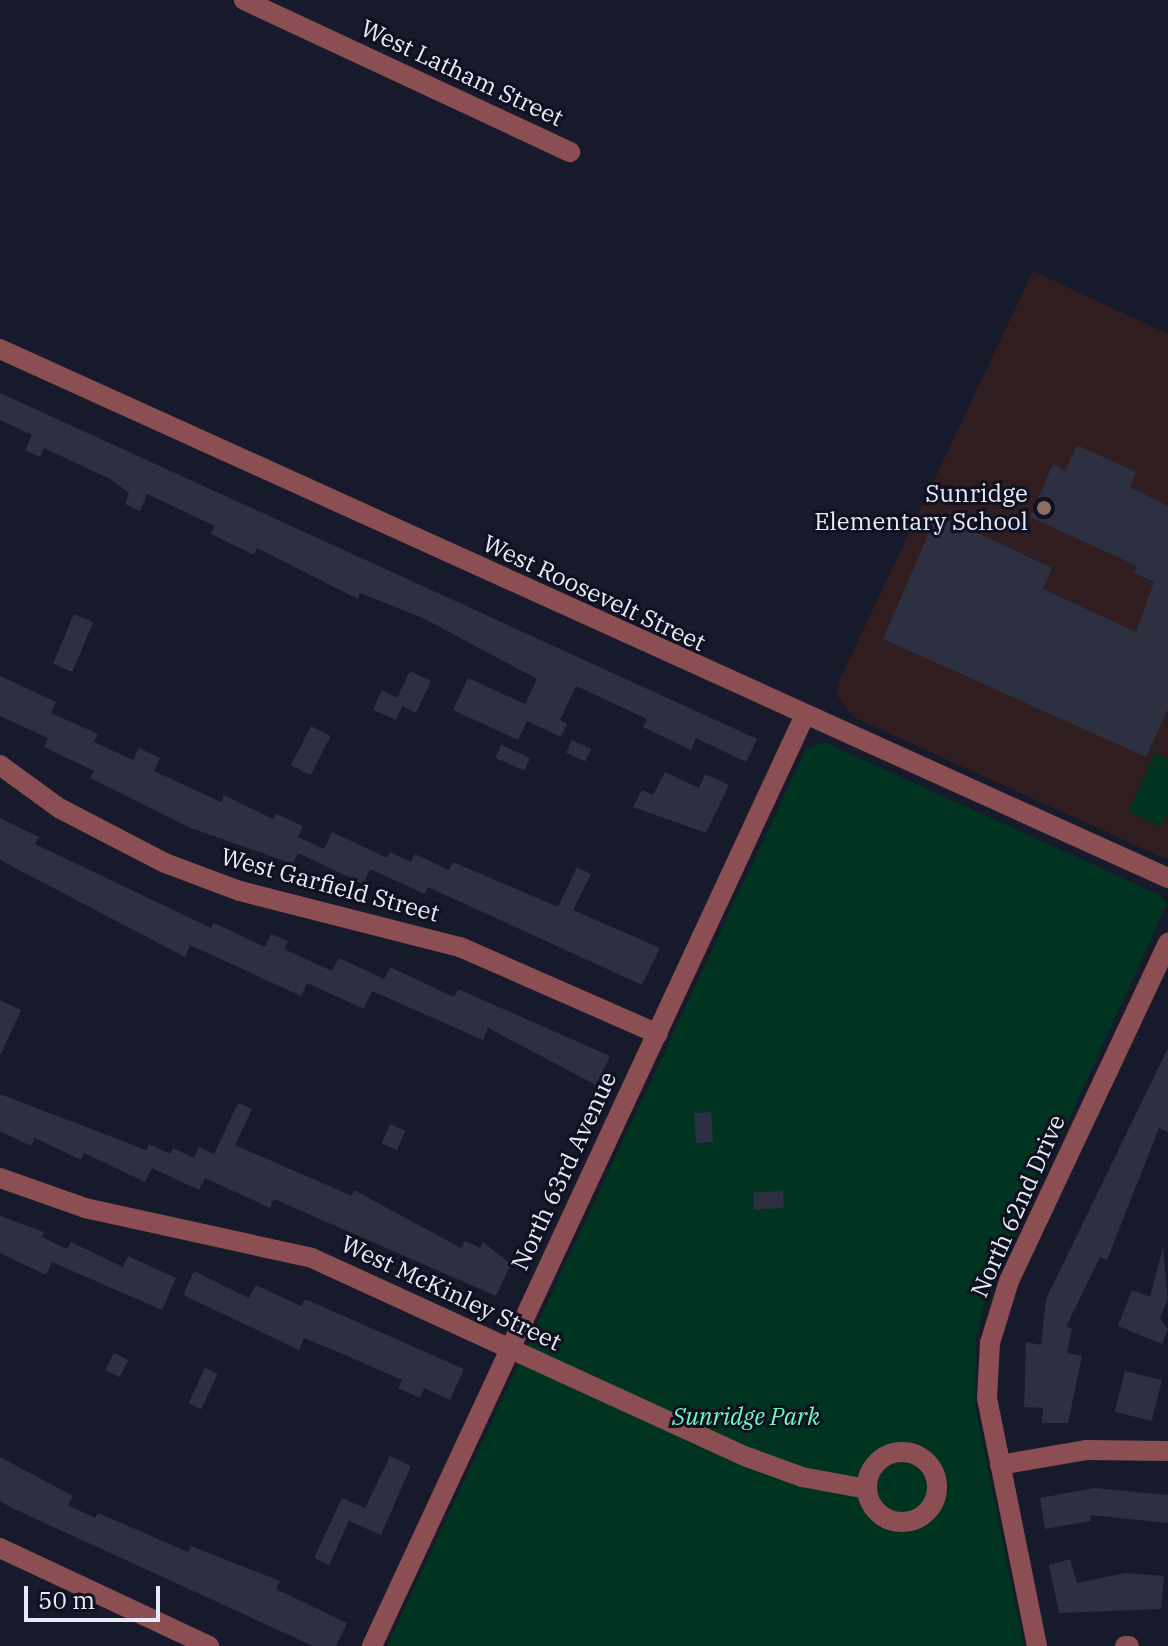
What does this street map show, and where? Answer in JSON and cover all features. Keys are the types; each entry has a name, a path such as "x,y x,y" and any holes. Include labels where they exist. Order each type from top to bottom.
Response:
{"street":[{"name":"West Latham Street","path":"244,0 570,152"},
{"name":"West Roosevelt Street","path":"0,349 804,717 830,721 1168,878"},
{"name":"North 63rd Avenue","path":"372,1646 804,717"},
{"name":"West Garfield Street","path":"0,765 59,808 165,863 240,891 460,947 658,1034"},
{"name":"North 62nd Drive","path":"1037,1646 987,1398 997,1313 1168,943"},
{"name":"West McKinley Street","path":"0,1178 85,1208 312,1258 747,1457 802,1477 867,1489"},
{"path":"1000,1465 1086,1450 1168,1451"},
{"path":"0,1548 209,1646"}],"shaded area":[{"name":"Sunridge Elementary School","path":"1033,271 1168,334 1168,860 853,717 838,697 838,683"}],"green space":[{"name":"Sunridge Park","path":"824,742 1160,895 1167,904 984,1305 976,1339 975,1405 1024,1646 387,1646 806,749"},
{"path":"1155,753 1168,759 1168,811 1161,827 1128,812"}],"building":[{"path":"0,393 757,739 746,762 696,738 691,750 643,727 647,719 576,686 560,720 567,724 561,737 527,721 518,740 453,710 468,678 525,704 537,679 425,619 360,593 358,599 257,548 254,555 211,534 215,526 147,494 140,511 125,504 129,493 112,480 44,448 40,457 25,450 32,435 0,420"},
{"path":"1077,445 1136,472 1130,487 1168,506 1168,709 1146,757 883,639 937,514 1052,568 1043,589 1136,632 1154,582 1134,573 1137,566 1030,517 1053,464 1065,471"},
{"path":"74,614 93,622 72,672 53,664"},
{"path":"410,671 431,681 416,713 402,706 396,720 373,710 382,690 397,698"},
{"path":"0,676 56,702 51,713 98,734 94,742 133,760 139,748 160,758 154,771 221,802 224,795 273,819 276,814 303,826 298,837 324,849 332,832 387,858 390,852 411,862 415,854 449,870 453,862 558,907 577,867 591,874 573,910 660,948 642,985 428,887 425,894 370,869 363,884 298,853 293,864 191,828 90,778 94,771 44,747 48,738 0,716"},
{"path":"311,726 331,736 311,775 291,765"},
{"path":"572,740 591,749 585,762 566,753"},
{"path":"501,745 530,758 525,771 495,758"},
{"path":"665,772 699,788 705,774 729,785 706,833 633,807 642,790 653,795"},
{"path":"0,818 39,837 35,844 211,928 214,923 265,947 271,934 288,941 284,949 332,971 339,958 384,979 390,967 454,997 458,989 610,1056 596,1085 488,1028 483,1040 372,991 364,1009 307,983 301,996 190,945 185,957 0,860"},
{"path":"0,1000 21,1010 0,1056"},
{"path":"1168,1048 1168,1132 1159,1128 1107,1260 1100,1257 1066,1327 1072,1328 1067,1353 1082,1356 1068,1423 1042,1423 1043,1408 1024,1407 1026,1342 1041,1345 1046,1299"},
{"path":"0,1094 146,1150 149,1144 170,1154 173,1148 194,1158 199,1147 214,1154 238,1103 252,1109 235,1145 352,1196 354,1190 461,1248 465,1241 480,1248 483,1242 511,1264 496,1296 274,1199 270,1208 205,1178 199,1190 152,1168 145,1182 84,1153 81,1160 35,1138 31,1146 0,1131"},
{"path":"711,1112 713,1142 696,1143 694,1113"},
{"path":"390,1124 406,1131 397,1150 381,1143"},
{"path":"783,1191 784,1208 754,1210 753,1193"},
{"path":"0,1216 44,1232 42,1237 67,1249 71,1242 123,1267 128,1256 176,1278 162,1310 52,1262 46,1275 0,1253"},
{"path":"1163,1247 1168,1299 1160,1318 1168,1329 1162,1344 1118,1326 1132,1290 1150,1297"},
{"path":"194,1271 249,1298 256,1285 301,1306 305,1299 464,1369 450,1400 424,1388 420,1398 398,1388 402,1380 338,1352 304,1338 299,1350 183,1295"},
{"path":"114,1353 128,1360 120,1377 105,1370"},
{"path":"205,1368 218,1374 201,1409 189,1403"},
{"path":"1125,1371 1162,1380 1152,1421 1115,1412"},
{"path":"390,1456 411,1466 381,1535 349,1521 329,1565 314,1558 342,1498 365,1508"},
{"path":"0,1457 73,1496 68,1505 95,1518 98,1513 188,1552 191,1546 280,1581 276,1589 347,1623 336,1646 313,1646 12,1508 0,1501"},
{"path":"1095,1488 1168,1495 1168,1523 1090,1515 1091,1521 1045,1529 1040,1498"},
{"path":"1070,1559 1077,1583 1125,1573 1164,1576 1161,1609 1059,1613 1049,1565"}],"place":[{"name":"Sunridge Elementary School","path":"1044,508"}]}
